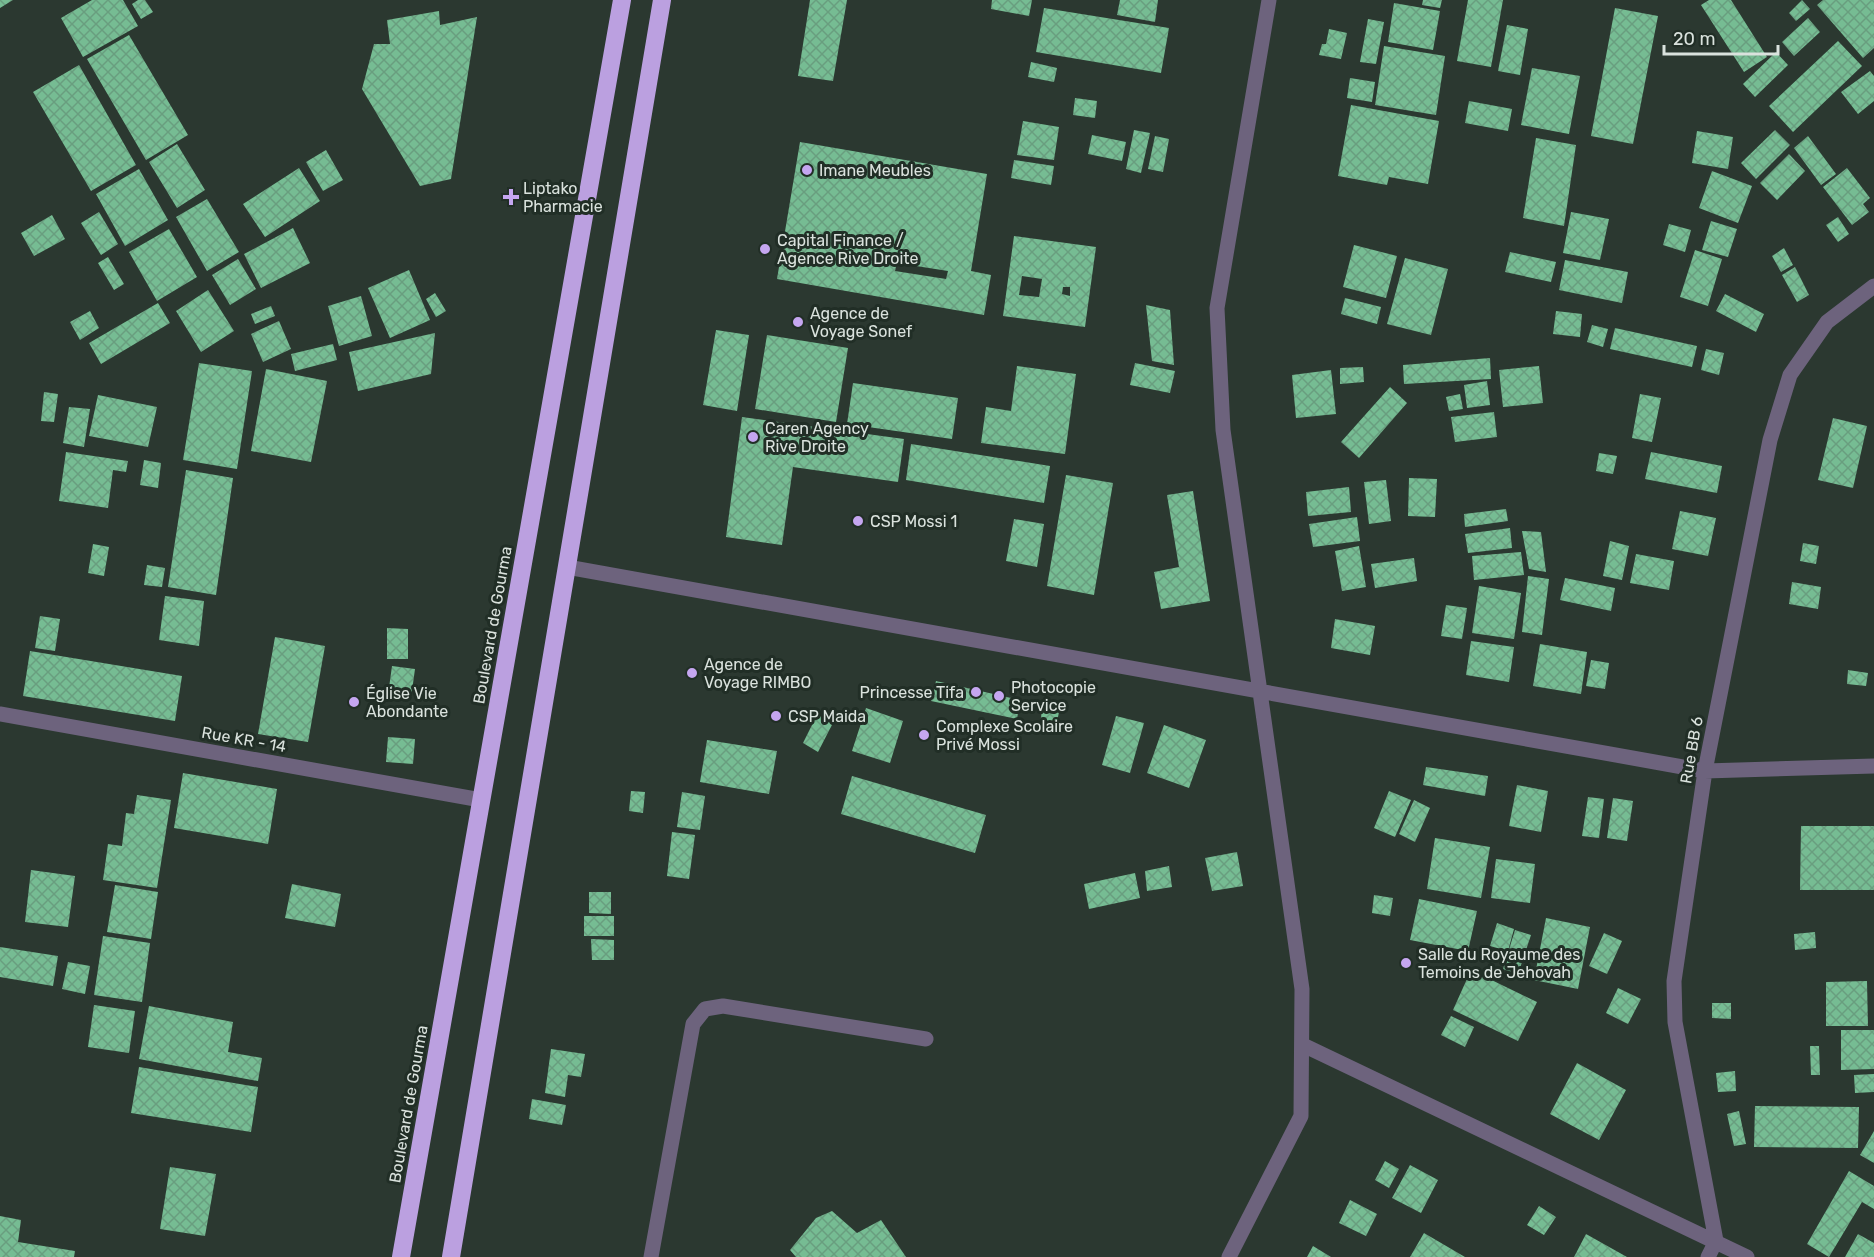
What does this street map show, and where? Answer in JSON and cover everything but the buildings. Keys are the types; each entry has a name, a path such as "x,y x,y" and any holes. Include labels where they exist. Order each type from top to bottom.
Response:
{"highway":[{"name":"Boulevard de Gourma","path":"401,1257 622,0"},
{"path":"451,1257 662,0"}],"street":[{"path":"1229,1257 1301,1116 1302,989 1223,430 1217,308 1269,0"},
{"name":"Rue BB 6","path":"1716,1241 1675,1022 1674,981 1705,771 1770,440 1790,375 1827,322 1874,286"},
{"path":"567,567 1258,689 1705,771 1874,766"},
{"name":"Rue KR - 14","path":"0,714 481,800"},
{"path":"651,1257 693,1024 705,1009 723,1006 926,1039"},
{"path":"1303,1045 1747,1257"},
{"path":"1708,1257 1716,1241"}],"place":[{"name":"Imane Meubles","path":"807,170"},
{"name":"Liptako Pharmacie","path":"511,197"},
{"name":"Capital Finance / Agence Rive Droite","path":"765,249"},
{"name":"Agence de Voyage Sonef","path":"798,322"},
{"name":"Caren Agency Rive Droite","path":"753,437"},
{"name":"CSP Mossi 1","path":"858,521"},
{"name":"Agence de Voyage RIMBO","path":"692,673"},
{"name":"Princesse Tifa","path":"976,692"},
{"name":"Photocopie Service","path":"999,696"},
{"name":"Église Vie Abondante","path":"354,702"},
{"name":"CSP Maida","path":"776,716"},
{"name":"Complexe Scolaire Privé Mossi","path":"924,735"},
{"name":"Salle du Royaume des Temoins de Jehovah","path":"1406,963"}]}
